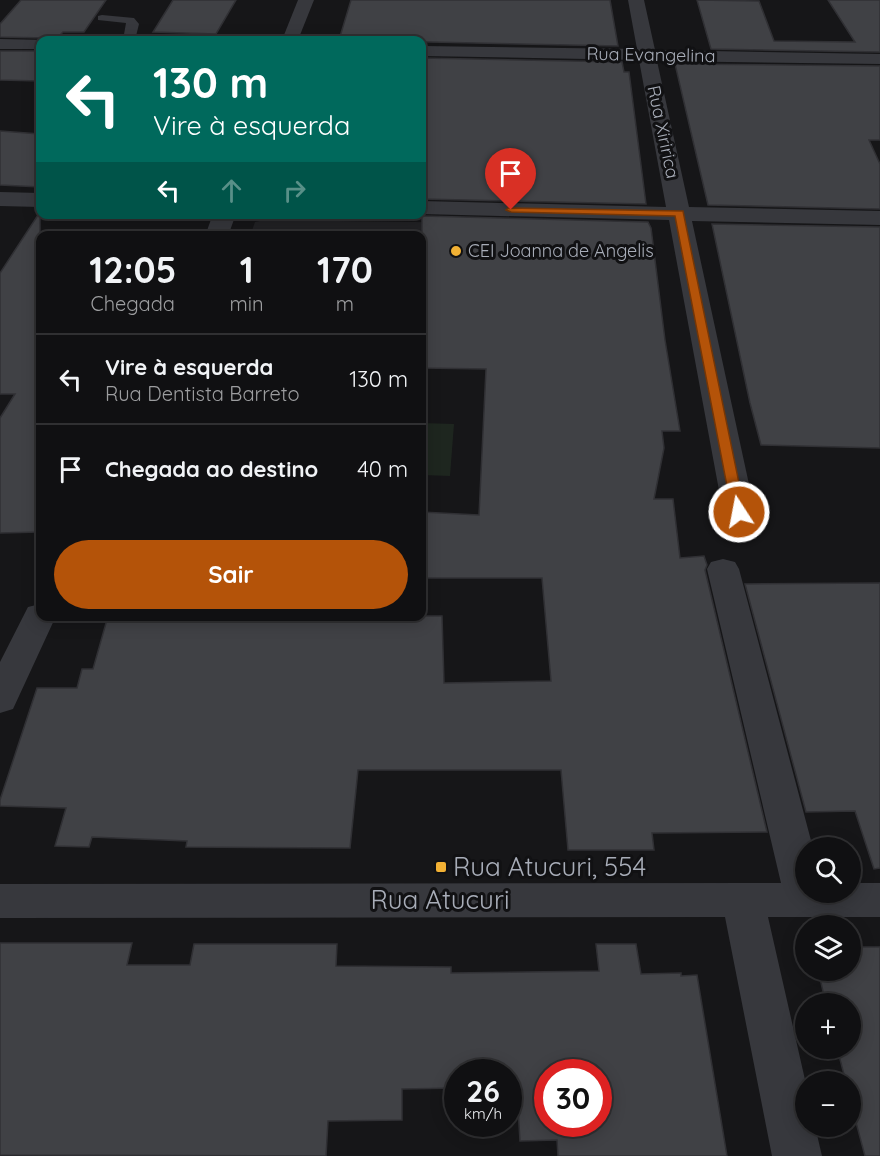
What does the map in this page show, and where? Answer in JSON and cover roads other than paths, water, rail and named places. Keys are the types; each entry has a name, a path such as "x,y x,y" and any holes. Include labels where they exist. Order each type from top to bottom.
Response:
{"street":[{"path":"292,36 306,0"},
{"name":"Rua Xiririca","path":"636,0 739,512"},
{"path":"0,44 36,44"},
{"name":"Rua Evangelina","path":"426,51 880,59"},
{"path":"0,199 36,200"},
{"path":"426,208 880,218"},
{"path":"723,569 795,856"},
{"path":"0,700 37,621"},
{"path":"743,900 798,1156"},
{"name":"Rua Atucuri","path":"0,901 795,900"},
{"name":"Rua Atucuri","path":"861,900 880,900"}],"lane":[{"path":"102,18 130,20 133,24 130,36"}],"place":[{"name":"CEI Joanna de Angelis","path":"456,251"},
{"name":"Rua Atucuri, 554","path":"441,867"}]}
